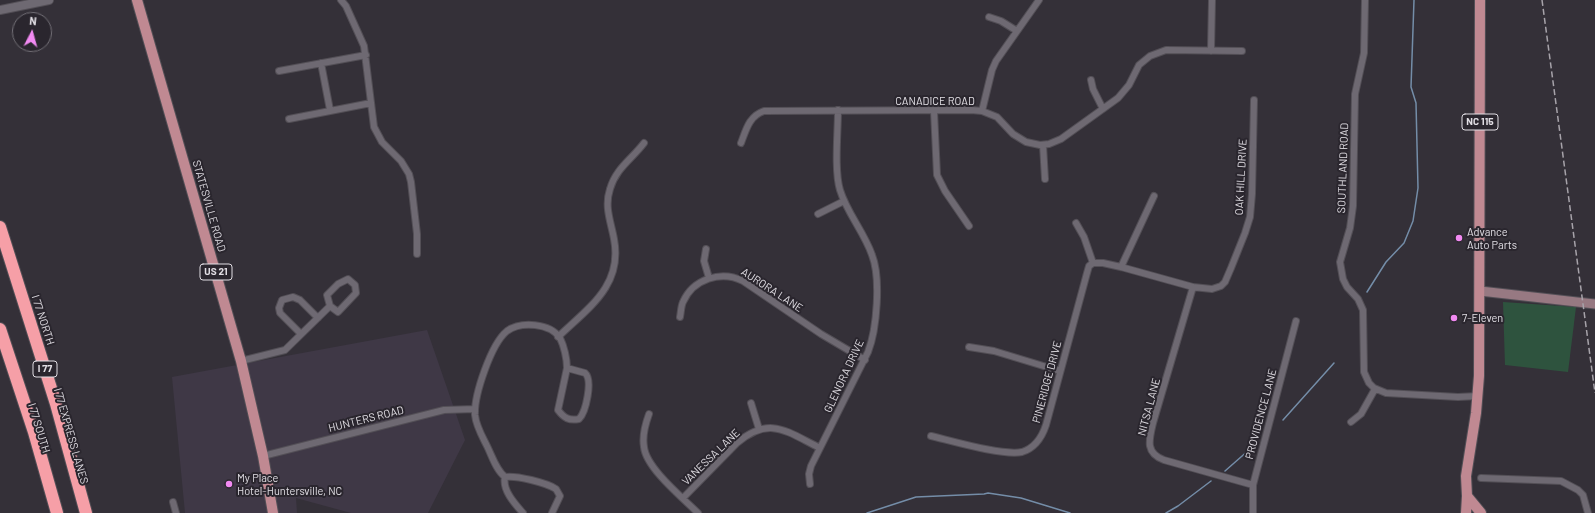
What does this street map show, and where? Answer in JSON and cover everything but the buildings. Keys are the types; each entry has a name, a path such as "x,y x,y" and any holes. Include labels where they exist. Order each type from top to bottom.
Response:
{"highway":[{"name":"I 77 NORTH","path":"0,227 54,398 86,513"},
{"name":"I 77 EXPRESS LANES","path":"0,253 49,407 79,513"},
{"name":"I 77","path":"0,329 34,432 57,513"},
{"name":"I 77 SOUTH","path":"0,351 27,434 50,513"}],"main road":[{"name":"STATESVILLE ROAD","path":"138,0 241,361 263,456 272,513"},
{"name":"NC 115","path":"1466,513 1466,476 1478,396 1480,291 1480,0"},
{"path":"1480,291 1595,304"},
{"path":"1467,496 1481,513"}],"street":[{"path":"0,10 49,0"},
{"path":"341,0 346,3 364,46 374,127 378,137 401,161 412,182 417,234 417,254"},
{"path":"982,111 992,70 996,61 1039,0"},
{"path":"1211,51 1212,0"},
{"name":"SOUTHLAND ROAD","path":"1365,0 1364,52 1355,94 1353,206 1350,228 1340,262 1343,279 1347,287 1363,307 1364,372 1369,383 1375,389"},
{"path":"989,17 1001,21 1016,31"},
{"path":"1045,179 1043,145 1049,144 1061,138 1124,92 1136,68 1143,60 1166,50 1242,51"},
{"path":"279,71 366,55"},
{"path":"321,63 330,110"},
{"path":"1091,80 1093,89 1103,108"},
{"name":"OAK HILL DRIVE","path":"1093,263 1104,263 1122,267 1193,286 1212,289 1221,286 1231,268 1245,234 1251,210 1254,100"},
{"path":"289,119 371,103"},
{"name":"CANADICE ROAD","path":"741,143 748,125 760,112 838,110 982,111 997,117 1014,134 1026,142 1043,145"},
{"name":"GLENORA DRIVE","path":"810,484 809,474 820,448 865,360 872,343 875,324 875,265 872,254 844,201 838,180 838,110"},
{"path":"934,111 937,175 945,191 969,226"},
{"path":"558,337 602,295 610,281 615,264 616,249 607,206 610,188 616,173 644,143"},
{"path":"1122,267 1154,196"},
{"path":"818,214 844,201"},
{"path":"1076,223 1084,237 1093,263"},
{"path":"706,249 704,261 709,278"},
{"name":"PINERIDGE DRIVE","path":"931,436 993,450 1016,452 1026,450 1035,444 1043,432 1087,273 1093,263"},
{"name":"AURORA LANE","path":"680,317 685,298 695,287 709,278 727,275 742,281 821,334 865,360"},
{"path":"348,279 355,285 356,293 338,312 330,306 327,295 338,284 348,279"},
{"name":"NITSA LANE","path":"1193,286 1153,423 1150,435 1150,448 1155,456 1164,460 1253,485"},
{"path":"301,334 280,313 279,308 282,300 294,297 300,300 318,318"},
{"path":"241,361 285,350 330,306"},
{"name":"PROVIDENCE LANE","path":"1253,513 1253,485 1296,321"},
{"path":"523,513 510,496 505,486 505,477 497,468 479,431 475,409 480,382 498,343 507,332 521,325 534,325 546,328 558,337 564,352 567,368 558,410 565,418 575,420 579,419 584,411 589,381 585,373 567,368"},
{"path":"969,347 994,351 1060,371"},
{"path":"1351,422 1362,414 1375,389 1390,394 1429,394 1464,397 1478,396"},
{"path":"751,404 759,429"},
{"name":"HUNTERS ROAD","path":"263,456 444,410 475,409"},
{"path":"649,414 643,439 646,456 653,467 698,513"},
{"name":"VANESSA LANE","path":"683,498 737,443 759,429 778,428 820,448"},
{"path":"505,477 512,476 556,489 560,496 552,513"},
{"path":"1482,478 1561,480 1578,490 1583,495 1588,513"},
{"path":"173,502 176,513"}],"shaded area":[{"path":"427,330 465,440 428,513 351,513 296,498 297,513 185,513 172,377"}],"green space":[{"path":"1503,302 1576,307 1568,372 1505,365"}],"waterway":[{"path":"1367,292 1386,262 1404,243 1413,221 1418,188 1416,103 1411,87 1414,0"},
{"path":"1283,420 1334,363"},
{"path":"1225,471 1258,442"},
{"path":"1166,513 1178,506 1211,481"},
{"path":"867,513 916,497 988,493 1021,498 1070,513"}],"railway":[{"path":"1542,0 1595,393"}],"place":[{"name":"Advance Auto Parts","path":"1459,238"},
{"name":"7-Eleven","path":"1454,318"},
{"name":"My Place Hotel-Huntersville, NC","path":"229,484"}]}
